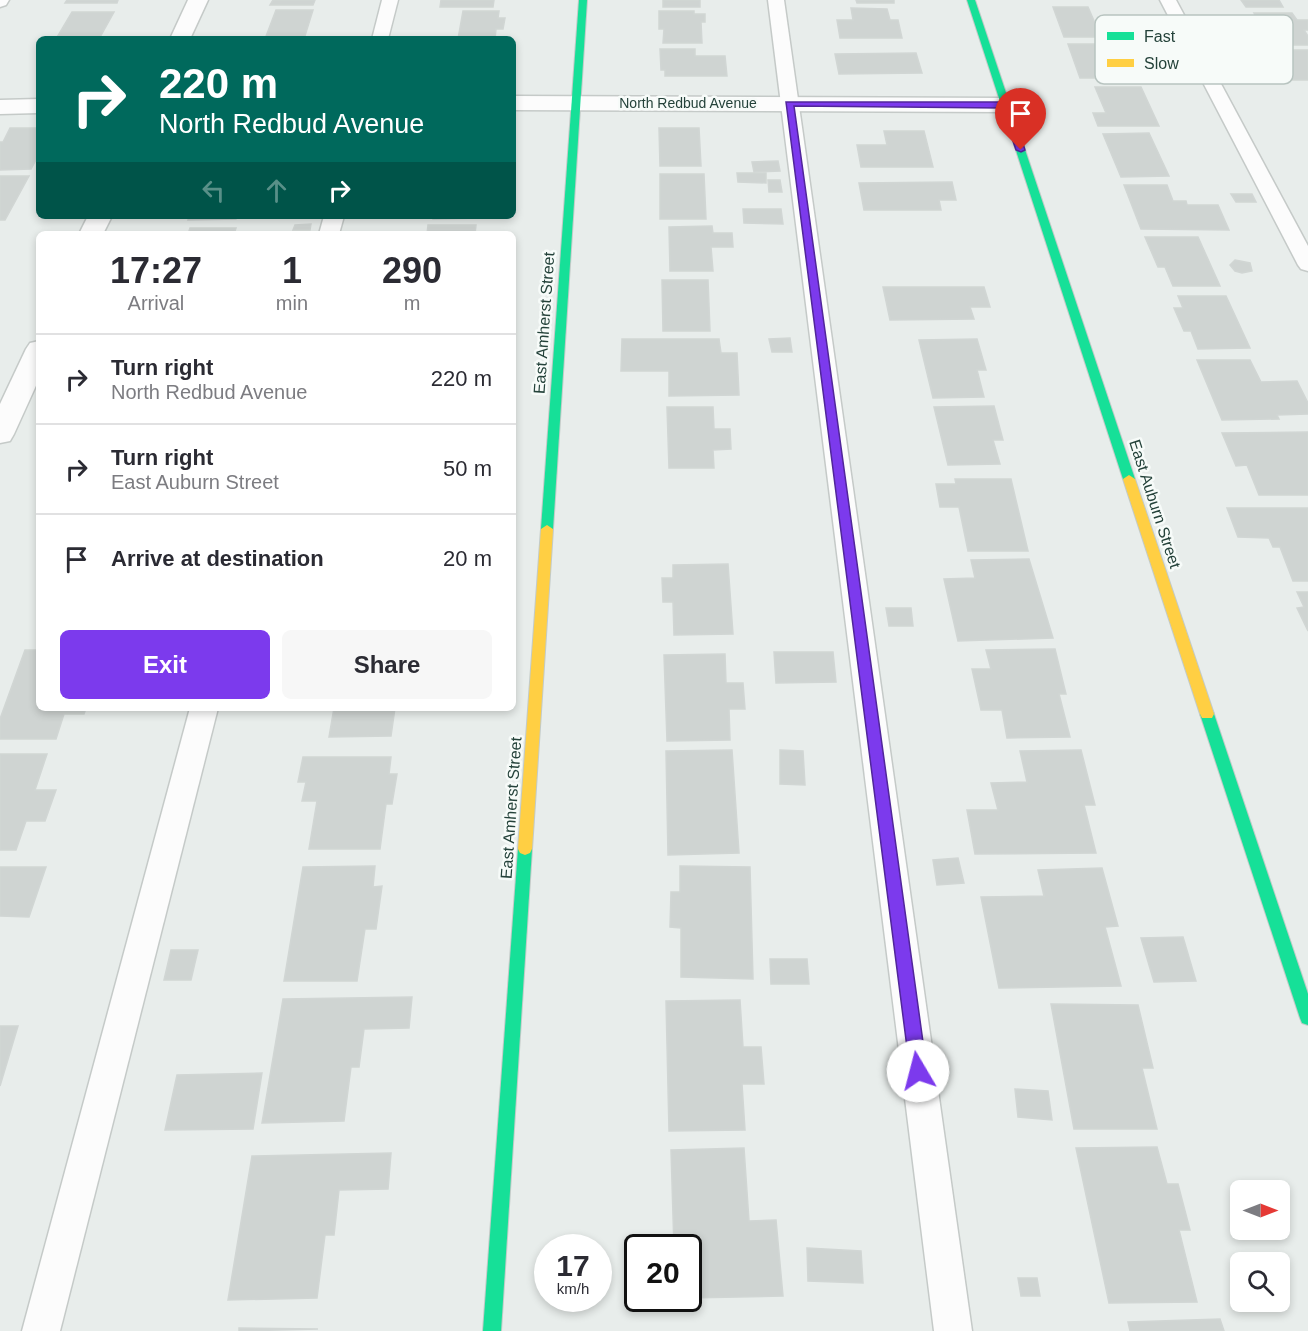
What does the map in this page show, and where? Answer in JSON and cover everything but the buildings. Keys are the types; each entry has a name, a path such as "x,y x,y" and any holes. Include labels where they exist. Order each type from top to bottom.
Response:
{"street":[{"path":"181,36 198,0"},
{"name":"East Amherst Street","path":"492,1331 583,0"},
{"name":"East Auburn Street","path":"971,0 1308,1018"},
{"name":"North Redbud Avenue","path":"516,103 1006,105"},
{"path":"0,106 36,106"},
{"path":"0,434 36,356"}],"lane":[{"path":"381,36 390,0"},
{"path":"776,0 953,1331"},
{"path":"1168,0 1176,15"},
{"path":"1212,84 1308,265"},
{"path":"40,1331 203,711"}],"traffic: fast":[{"path":"547,529 583,0"},
{"path":"971,0 1129,479"},
{"path":"1207,714 1308,1018"},
{"path":"492,1331 525,849"}],"traffic: slow":[{"path":"1129,479 1207,714"},
{"path":"525,849 547,529"}],"route":[{"path":"918,1071 789,104 1006,105 1021,150"}]}
